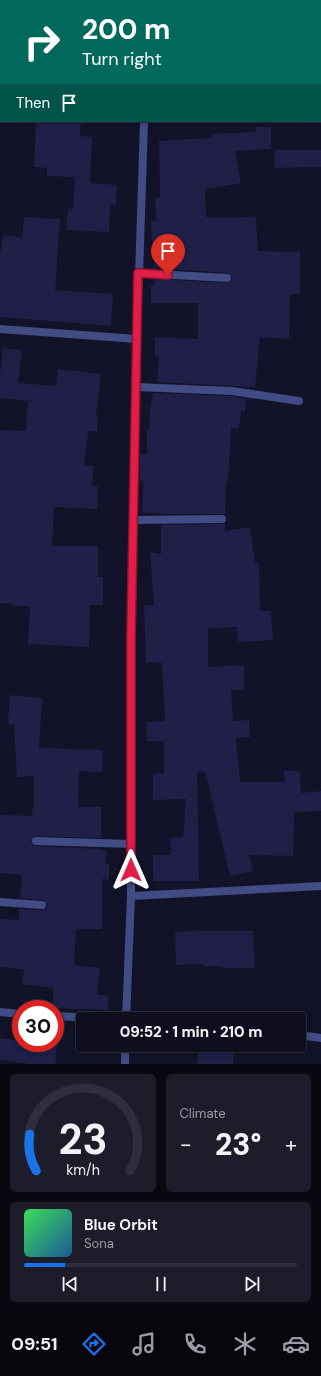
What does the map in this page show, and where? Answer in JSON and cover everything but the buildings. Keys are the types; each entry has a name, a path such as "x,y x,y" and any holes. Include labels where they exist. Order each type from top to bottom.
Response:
{"street":[{"path":"126,1012 131,896 131,636 138,273 144,122"},
{"path":"138,273 227,278"},
{"path":"0,329 137,339"},
{"path":"136,387 232,391 299,401"},
{"path":"134,520 222,520"},
{"path":"36,842 131,844"},
{"path":"131,896 321,886"},
{"path":"0,902 42,905"},
{"path":"0,1012 12,1013"},
{"path":"64,1016 76,1017"},
{"path":"306,1037 321,1038"},
{"path":"125,1052 125,1064"}],"route":[{"path":"131,870 131,636 138,273 168,275"}]}
